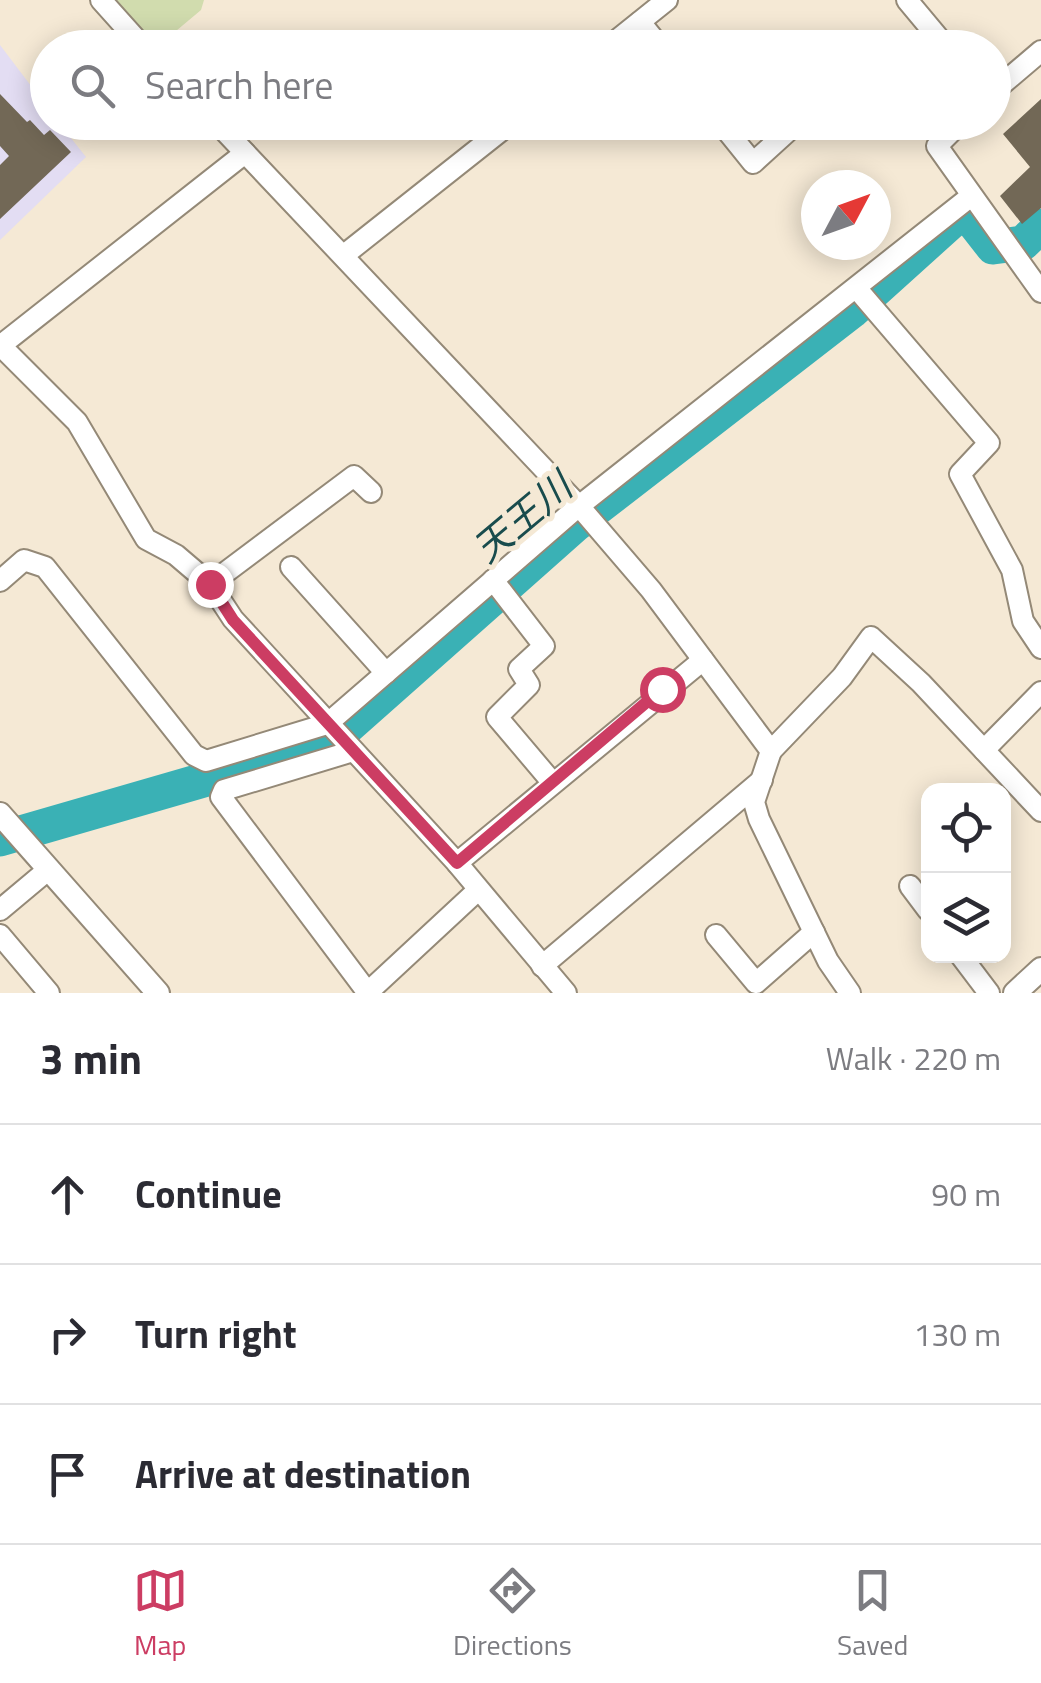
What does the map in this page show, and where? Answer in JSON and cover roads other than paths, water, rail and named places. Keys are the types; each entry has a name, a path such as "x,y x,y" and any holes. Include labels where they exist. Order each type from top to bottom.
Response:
{"street":[{"path":"101,0 128,30"},
{"path":"630,30 667,0"},
{"path":"908,0 932,30"},
{"path":"640,22 646,30"},
{"path":"1011,77 1041,51"},
{"path":"233,140 579,506 770,751"},
{"path":"344,255 489,140"},
{"path":"734,140 752,163 778,140"},
{"path":"943,140 937,146 970,198 1041,292"},
{"path":"245,153 0,346 77,422 146,539 176,555 210,584 233,620 288,674 327,724 457,863 566,993"},
{"path":"0,581 24,560 45,567 194,755 206,761 327,724 579,506 970,198"},
{"path":"858,290 988,443 960,474 1012,570 1023,621 1041,648"},
{"path":"210,584 354,476 371,492"},
{"path":"290,567 386,673"},
{"path":"493,580 544,646 519,669 529,685 496,717 552,782"},
{"path":"850,993 814,932 754,802 770,751 842,677 871,637 1041,811"},
{"path":"457,863 702,660"},
{"path":"984,750 1041,692"},
{"path":"353,752 224,790 221,797 367,993 477,891"},
{"path":"542,966 764,778"},
{"path":"2,819 158,993"},
{"path":"0,910 49,870"},
{"path":"910,886 921,901"},
{"path":"716,935 756,983 814,932"},
{"path":"0,935 49,993"},
{"path":"966,963 988,993"},
{"path":"1014,993 1041,969"}],"waterway":[{"name":"天王川","path":"0,839 328,744 575,525 852,311 964,210 993,247 1023,243 1041,226"}]}
